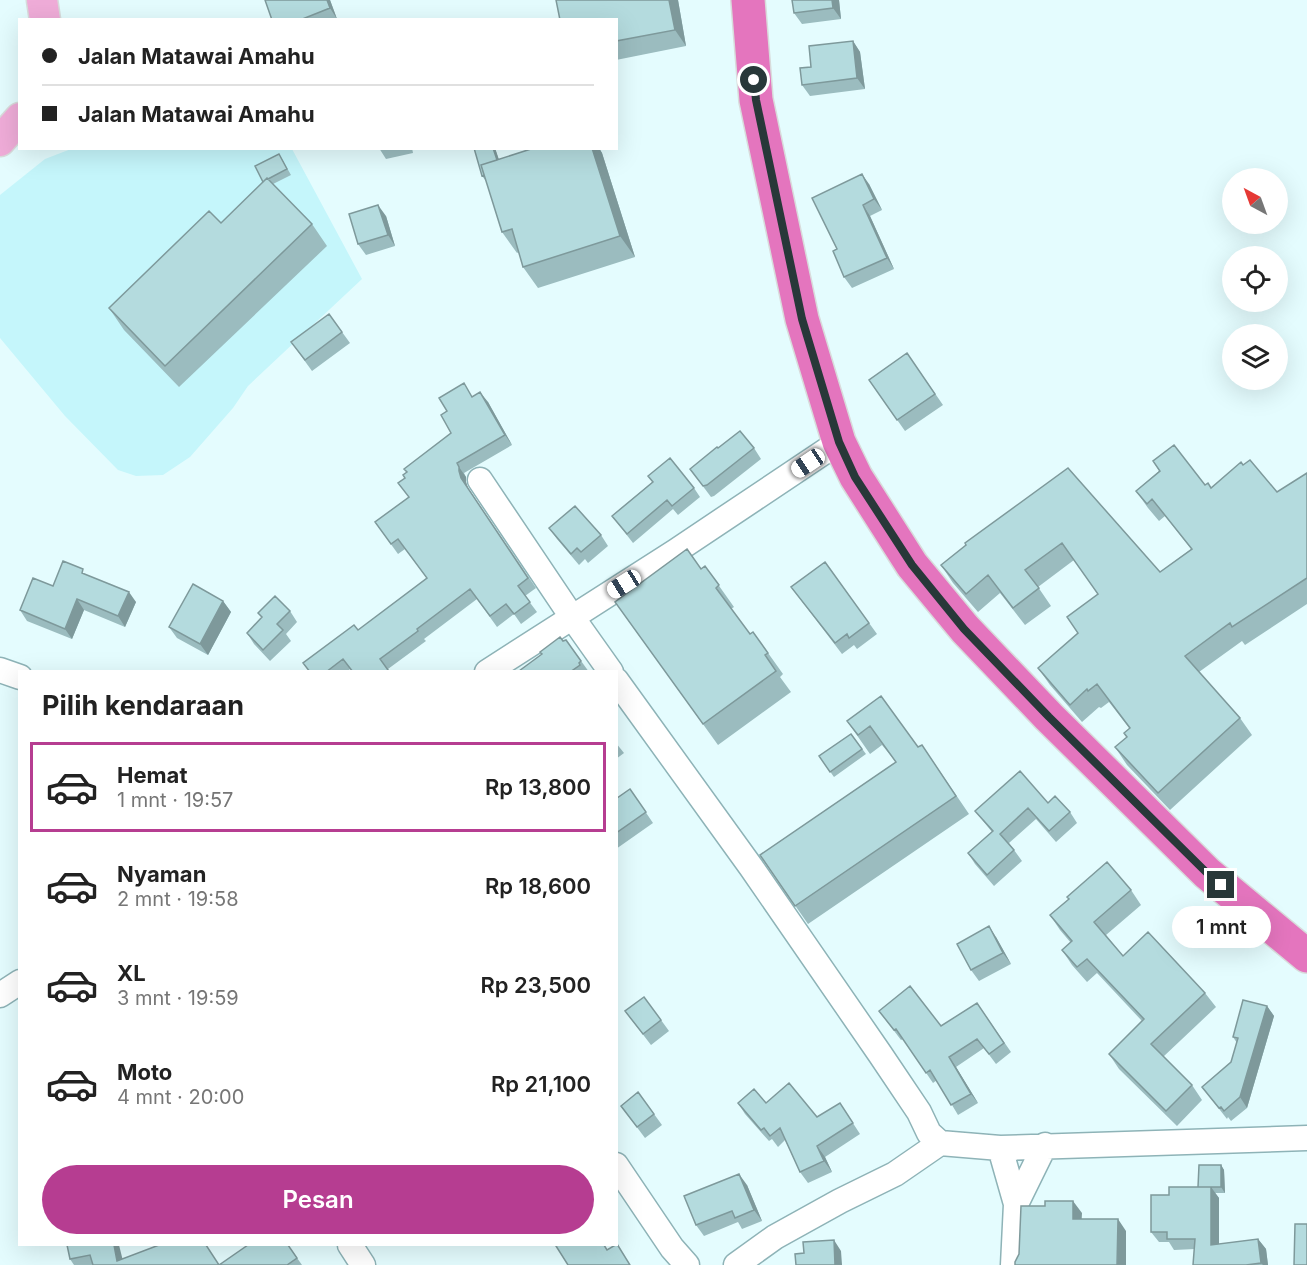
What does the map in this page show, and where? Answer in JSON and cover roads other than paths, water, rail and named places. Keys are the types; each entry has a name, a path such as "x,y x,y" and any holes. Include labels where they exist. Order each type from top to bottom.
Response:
{"highway":[{"path":"748,0 756,100 802,319 839,442 855,477 912,565 964,629 1049,717 1207,873 1307,956"}],"main road":[{"path":"42,0 45,18"},
{"path":"0,141 18,120"}],"street":[{"path":"491,670 676,551 839,442"},
{"path":"480,480 610,670"},
{"path":"0,670 18,676"},
{"path":"618,683 751,867 919,1112 929,1133 940,1143 1000,1148 1307,1138"},
{"path":"0,995 18,983"},
{"path":"736,1265 775,1237 895,1174 940,1143"},
{"path":"1016,1204 1045,1145"},
{"path":"1000,1148 1016,1204 1012,1265"},
{"path":"618,1168 672,1248 687,1265"},
{"path":"351,1246 363,1265"}]}
